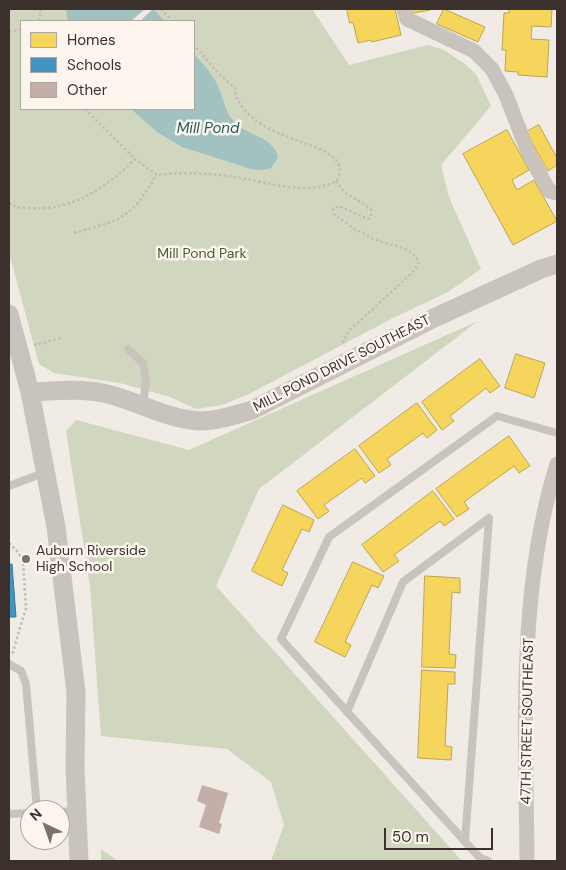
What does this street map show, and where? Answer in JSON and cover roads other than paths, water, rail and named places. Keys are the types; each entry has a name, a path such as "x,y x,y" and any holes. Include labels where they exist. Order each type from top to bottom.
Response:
{"street":[{"path":"404,9 407,19 474,51 492,70 506,95 528,152 549,191 557,193"},
{"name":"MILL POND DRIVE SOUTHEAST","path":"30,392 73,390 102,393 178,417 200,421 222,418 252,410 434,318 557,264"},
{"path":"9,314 30,392 56,527 76,692 69,800"},
{"name":"47TH STREET SOUTHEAST","path":"527,861 526,664 534,574 550,487 557,464"},
{"path":"70,820 79,861"}],"lane":[{"path":"128,349 143,363 146,382 143,405"},
{"path":"488,861 480,858 280,639 329,537 497,416 557,433"},
{"path":"9,486 46,472"},
{"path":"347,712 403,582 489,518 465,841"},
{"path":"9,664 21,671 26,684 36,800"}],"water":[{"path":"66,9 153,9 164,20 68,20"},
{"name":"Mill Pond","path":"195,55 215,80 226,109 235,123 267,141 276,151 278,158 271,168 263,170 251,169 182,147 157,132 132,110 195,110"}],"place":[{"name":"Auburn Riverside High School","path":"26,559"}],"park label":[{"name":"Mill Pond Park","path":"202,254"}]}
